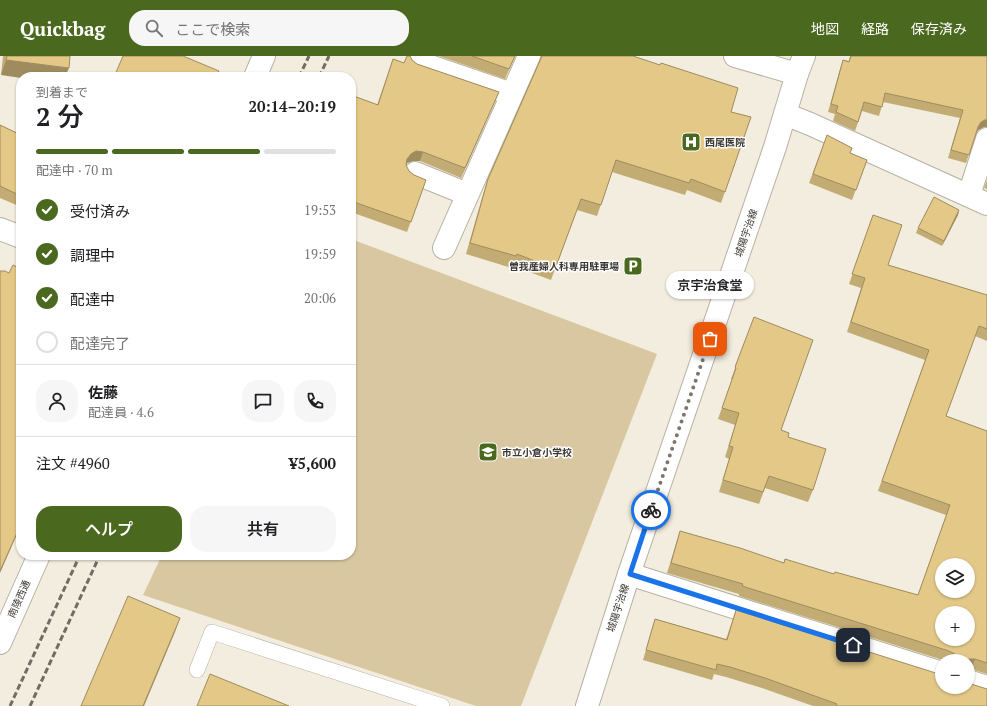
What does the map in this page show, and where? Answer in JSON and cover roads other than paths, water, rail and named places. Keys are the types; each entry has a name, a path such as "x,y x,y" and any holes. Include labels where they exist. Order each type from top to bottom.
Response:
{"street":[{"path":"257,72 264,56"},
{"path":"444,248 529,56"},
{"path":"735,56 801,65"},
{"path":"418,62 512,94"},
{"name":"城陽宇治線","path":"587,706 801,65"},
{"path":"785,114 978,200 987,138"},
{"path":"415,173 468,194"},
{"path":"0,229 16,235"},
{"name":"南陵西通","path":"0,643 7,610 36,560"},
{"path":"630,574 935,671"},
{"path":"975,683 987,687"}],"lane":[{"path":"197,670 212,632 442,706"}],"railway":[{"path":"301,72 309,56"},
{"path":"321,72 329,56"},
{"path":"10,706 78,560"},
{"path":"30,706 98,560"}],"place":[{"name":"西尾医院","path":"691,142"},
{"name":"曽我産婦人科専用駐車場","path":"633,266"},
{"name":"京宇治食堂","path":"710,339"},
{"name":"市立小倉小学校","path":"488,452"}]}
